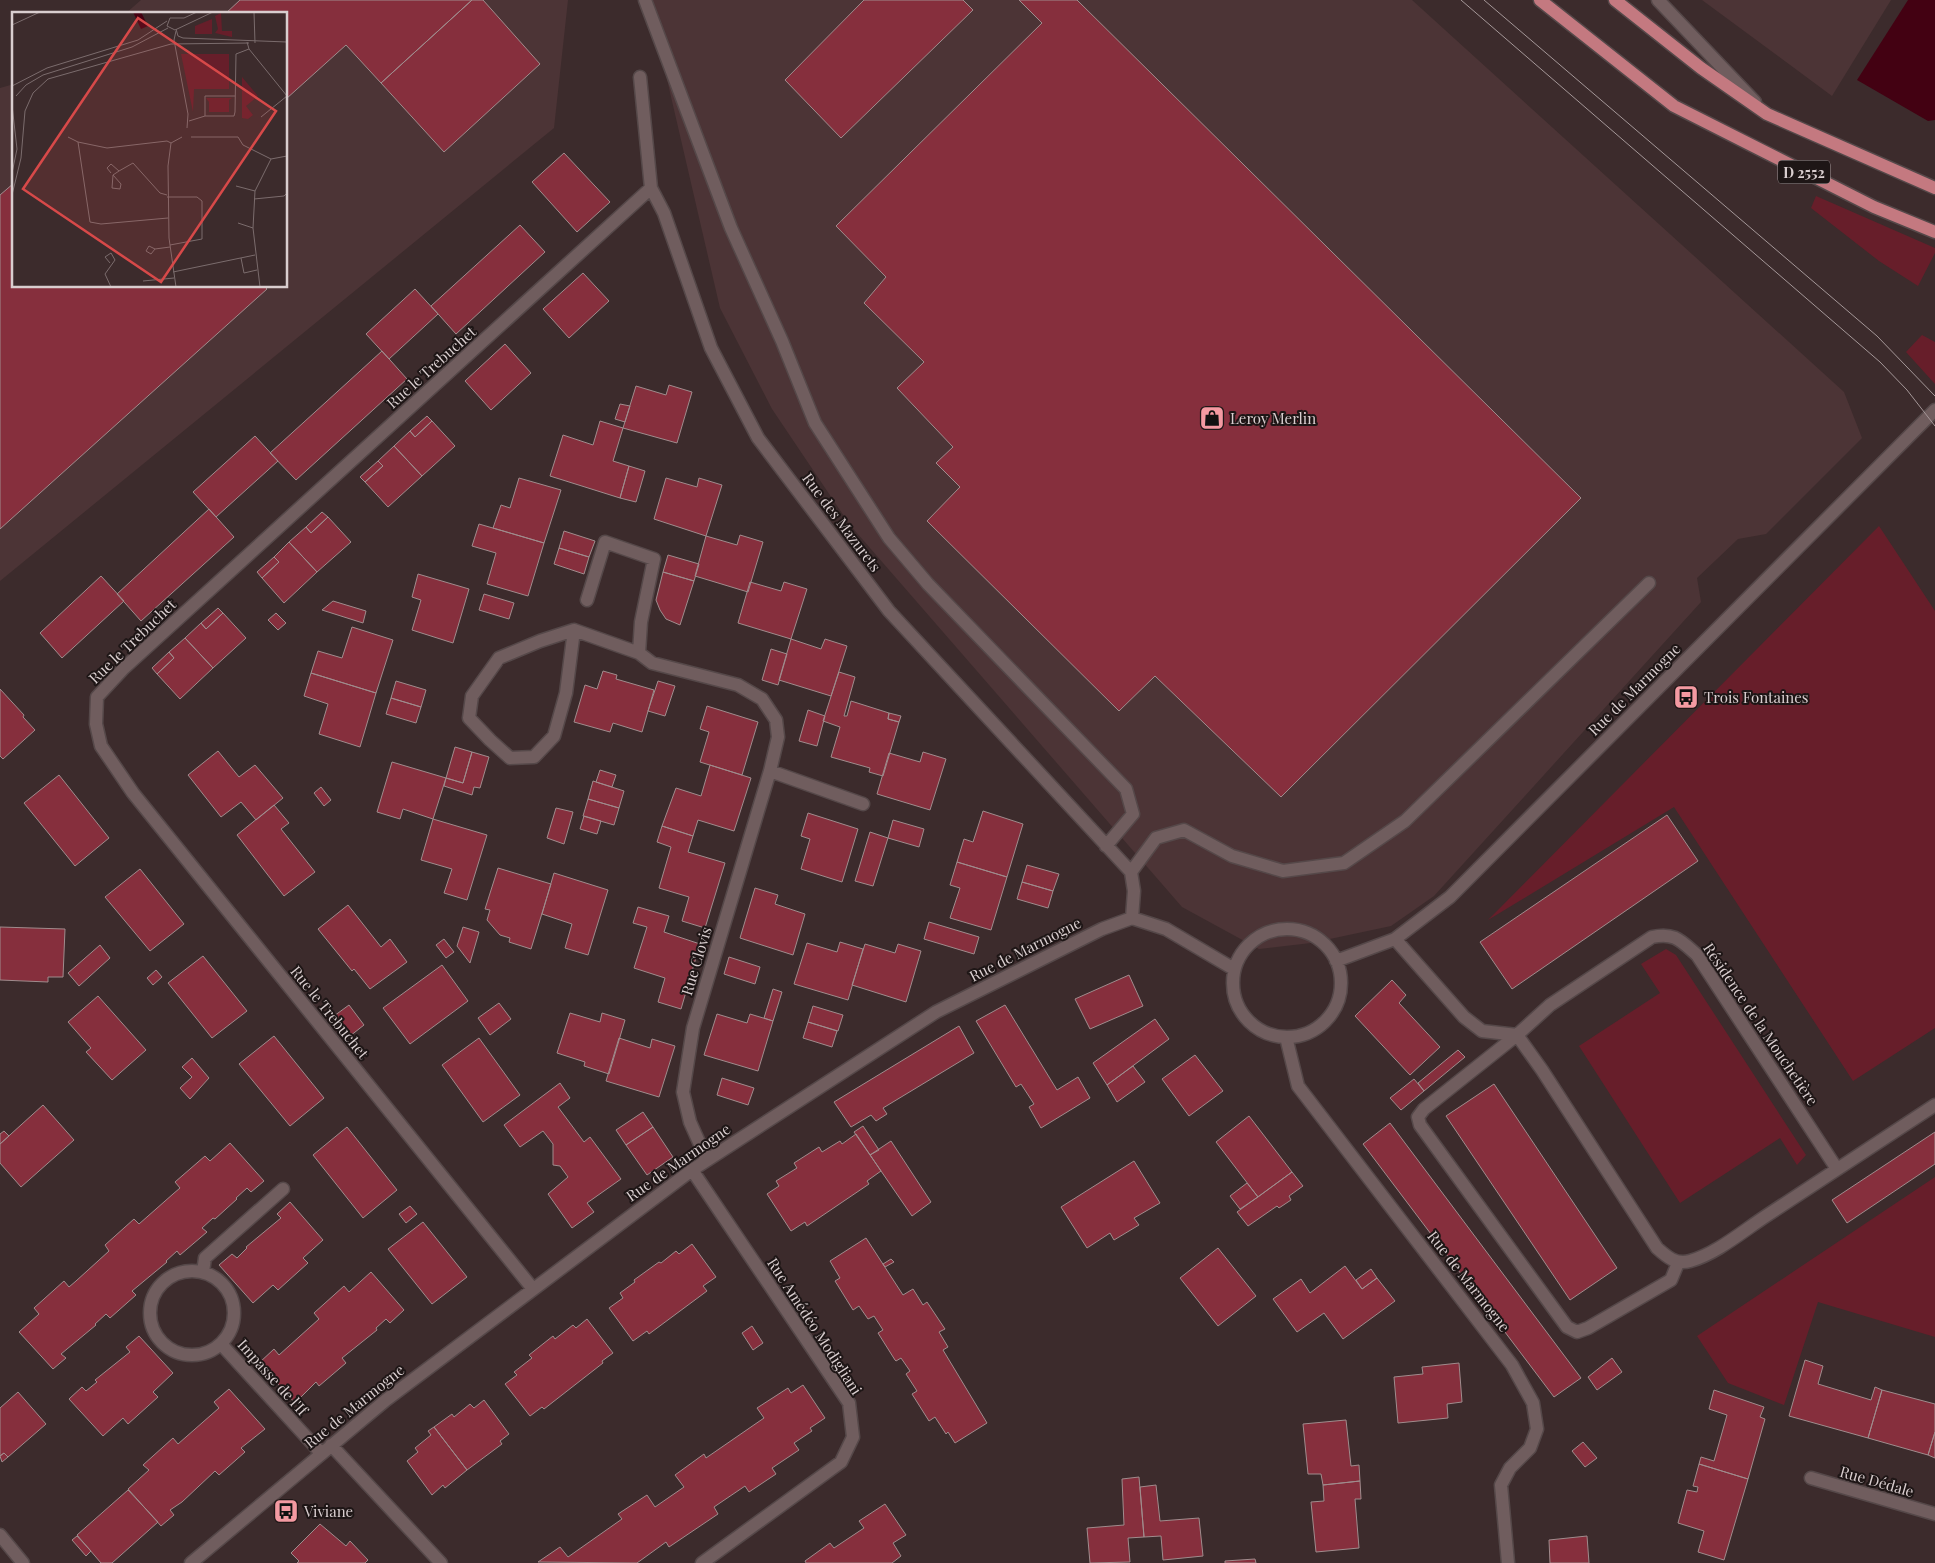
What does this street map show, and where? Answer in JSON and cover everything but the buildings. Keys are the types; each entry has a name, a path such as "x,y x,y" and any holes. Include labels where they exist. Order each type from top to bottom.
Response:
{"main road":[{"name":"D 2552","path":"1540,0 1674,106 1874,207 1935,232"},
{"path":"1615,0 1701,68 1767,114 1935,188"}],"street":[{"path":"645,0 731,228 782,341 815,422 894,545 928,584 1126,789 1133,814 1106,846"},
{"path":"1658,0 1767,114"},
{"name":"Rue des Mazurets","path":"640,77 651,188 664,214 711,348 758,438 889,611 1131,872"},
{"name":"Rue le Trebuchet","path":"532,1289 133,792 101,746 96,724 97,697 124,668 651,188"},
{"name":"Rue de Marmogne","path":"1336,961 1395,940 1450,897 1935,410"},
{"path":"574,630 566,693 554,736 534,757 510,758 470,718 472,696 499,658 540,641 574,630 639,653 640,622 654,559 605,542 587,600"},
{"path":"1234,969 1166,929 1132,918 1134,891 1131,872 1156,838 1184,830 1232,856 1283,871 1344,863 1405,822 1649,583"},
{"name":"Rue Clovis","path":"639,653 652,663 738,685 762,699 776,720 778,737 770,771 693,1028 683,1092 690,1122 707,1160"},
{"path":"770,771 863,804"},
{"name":"Rue de Marmogne","path":"191,1563 386,1400 692,1170 936,1012 1102,929 1132,918"},
{"path":"1282,929 1299,930 1314,936 1328,947 1336,961 1341,978 1339,996 1332,1013 1320,1026 1304,1034 1286,1037 1270,1035 1255,1028 1244,1016 1236,1001 1233,985 1234,969 1241,954 1252,941 1266,933 1282,929"},
{"name":"Résidence de la Mouchetière","path":"1678,1262 1671,1280 1588,1328 1576,1332 1567,1327 1420,1125 1418,1117 1424,1109 1517,1035 1550,1005 1652,937 1663,935 1677,937 1698,955 1837,1169"},
{"path":"1395,940 1464,1017 1482,1031 1517,1035 1542,1070 1657,1248 1668,1258 1678,1262 1690,1261 1710,1252 1935,1105"},
{"name":"Rue de Marmogne","path":"1286,1037 1298,1086 1512,1365 1533,1403 1537,1429 1530,1448 1510,1468 1500,1485 1508,1563"},
{"name":"Rue Amédéo Modigliani","path":"692,1170 849,1403 853,1437 841,1462 702,1563"},
{"path":"203,1272 205,1258 283,1188"},
{"name":"Impasse de l'If","path":"186,1271 203,1272 216,1279 229,1293 234,1308 233,1324 221,1344 208,1353 195,1356 178,1354 160,1342 149,1317 151,1302 159,1286 174,1275 186,1271"},
{"name":"Impasse de l'If","path":"221,1344 321,1453"},
{"path":"331,1445 441,1563"},
{"name":"Rue Dédale","path":"1811,1478 1935,1514"},
{"path":"0,1535 24,1563"}],"shaded area":[{"path":"141,0 568,0 554,128 0,581 0,88 12,85 12,288 288,288 288,12 127,12"},
{"path":"652,0 1412,0 1844,392 1862,438 1766,534 1738,539 1697,578 1701,602 1434,896 1391,926 1311,943 1259,949 1182,907 850,525 772,409 720,308 659,45"},
{"path":"1702,0 1891,0 1832,96"},
{"path":"1908,0 1935,0 1935,120 1928,121 1857,80"},
{"path":"1816,196 1935,248 1935,253 1918,286 1879,261 1811,208"},
{"path":"1922,335 1935,342 1935,384 1906,352"},
{"path":"1879,526 1935,611 1935,1028 1853,1081 1674,807 1488,920"},
{"path":"1666,949 1676,955 1806,1155 1797,1165 1780,1138 1680,1203 1579,1046 1660,993 1641,964"},
{"path":"1935,1177 1935,1337 1818,1302 1784,1405 1728,1383 1697,1336"}],"tram line":[{"path":"1461,0 1880,362 1907,390 1935,426"},
{"path":"1484,0 1877,336 1935,396"}],"place":[{"name":"Leroy Merlin","path":"1212,418"},
{"name":"Trois Fontaines","path":"1686,697"},
{"name":"Viviane","path":"286,1511"}]}
